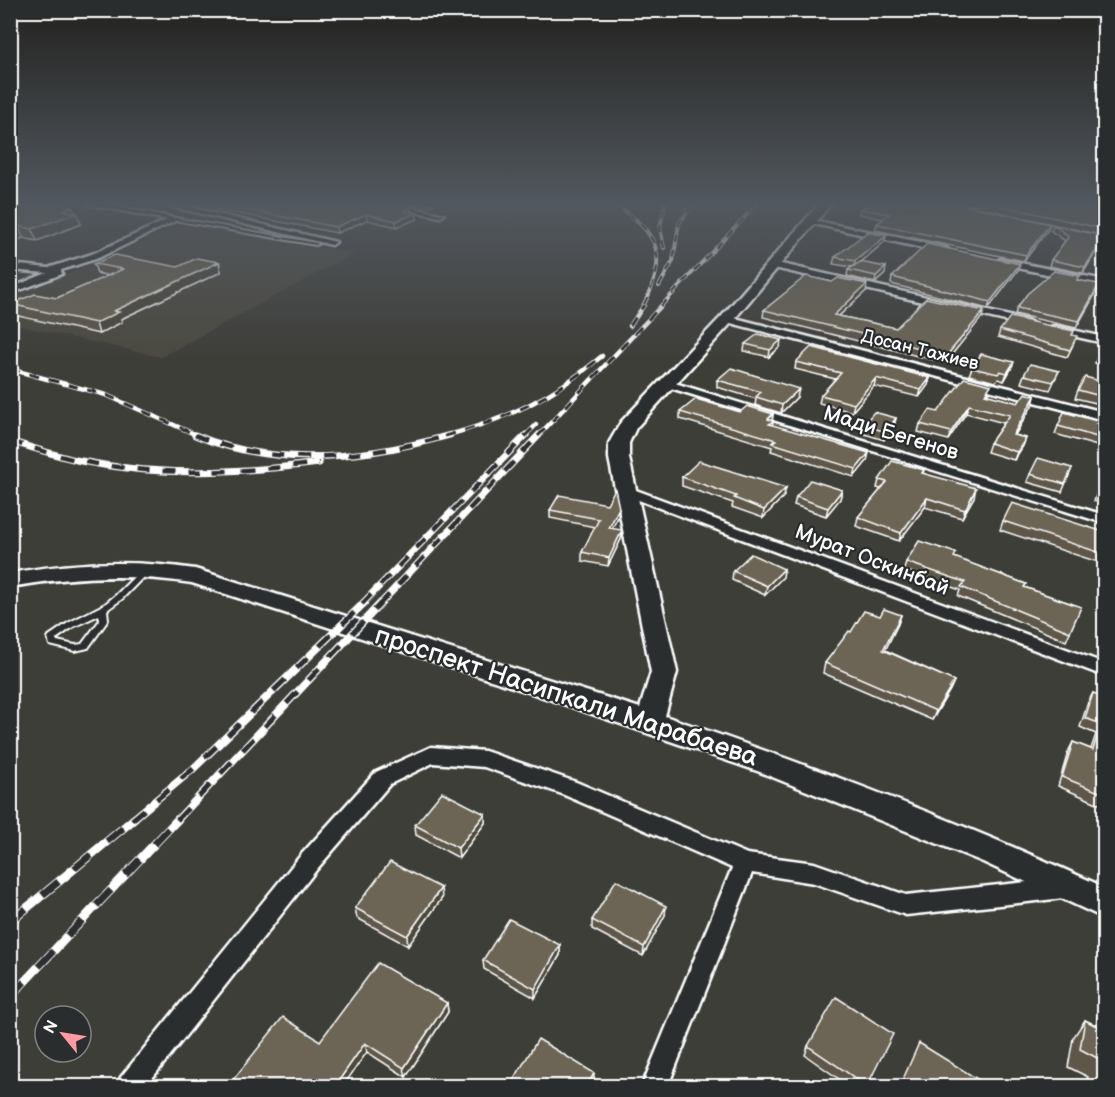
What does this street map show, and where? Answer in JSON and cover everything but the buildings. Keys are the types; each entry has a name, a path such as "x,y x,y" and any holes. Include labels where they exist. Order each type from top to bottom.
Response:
{"street":[{"path":"51,270 97,255"},
{"path":"649,724 664,672 625,490 619,458 620,443 628,426 727,319 781,255"},
{"path":"991,260 1104,283"},
{"path":"773,265 1036,325"},
{"path":"10,267 59,272 10,291"},
{"name":"Досан Тажиев","path":"727,319 1104,416"},
{"path":"1047,327 1104,340"},
{"name":"Мади Бегенов","path":"665,384 1104,519"},
{"name":"Мурат Оскинбай","path":"625,490 1104,670"},
{"name":"проспект Насипкали Марабаева","path":"10,580 105,567 148,568 195,576 649,724 866,798 984,847 1104,903"},
{"path":"130,1086 309,862 383,778 431,755 485,759 548,781 674,831 744,863 814,873 906,905 1071,887"},
{"path":"655,1086 744,863"}],"lane":[{"path":"104,609 104,620 85,646 75,648 53,643 52,638 82,617 104,609 148,568"}],"shaded area":[{"path":"112,255 351,255 161,357 11,324 11,298"}],"railway":[{"path":"643,306 656,274 657,255"},
{"path":"659,286 674,255"},
{"path":"661,306 709,255"},
{"path":"630,326 644,305"},
{"path":"538,436 662,305"},
{"path":"445,436 489,422 528,405 565,384 602,356"},
{"path":"10,369 106,395 199,436"},
{"path":"526,435 536,425"},
{"path":"195,435 226,446 257,453 289,456 355,454 450,435"},
{"path":"362,604 526,435"},
{"path":"380,604 539,435"},
{"path":"10,441 81,461 140,469 230,471 319,463"},
{"path":"132,820 193,769 364,603"},
{"path":"177,820 381,603"},
{"path":"10,922 134,819"},
{"path":"10,997 178,819"}]}
